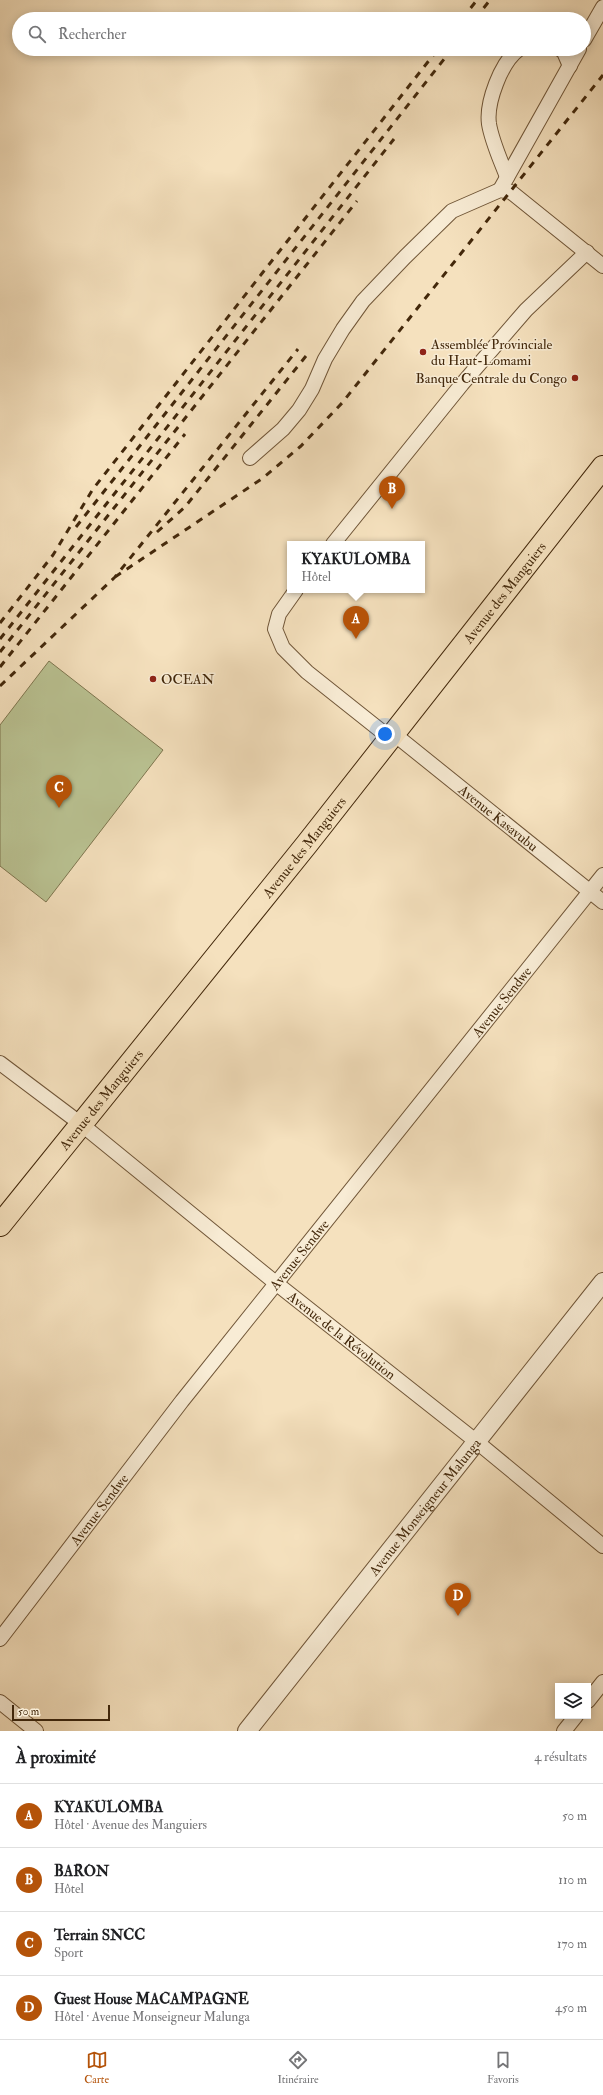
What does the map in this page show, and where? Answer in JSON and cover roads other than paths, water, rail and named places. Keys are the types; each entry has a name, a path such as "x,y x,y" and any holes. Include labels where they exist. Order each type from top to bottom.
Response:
{"highway":[{"name":"Avenue des Manguiers","path":"0,1225 392,736 603,467"}],"street":[{"path":"591,28 603,7"},
{"path":"507,177 489,124 491,97 504,68 513,56"},
{"path":"566,56 570,66"},
{"path":"500,190 575,56"},
{"path":"250,458 283,429 299,410 312,390 325,359 363,301 452,211 500,190 511,192 522,199 603,266"},
{"path":"335,541 462,384 526,310 587,252"},
{"name":"Avenue Kasavubu","path":"294,593 279,614 275,629 282,648 307,672 392,736 603,902"},
{"name":"Avenue Sendwe","path":"0,1639 182,1401 603,875"},
{"name":"Avenue de la Révolution","path":"0,1063 82,1124 277,1284 477,1442 603,1546"},
{"name":"Avenue Monseigneur Malunga","path":"247,1731 603,1282"},
{"path":"591,1697 603,1682"},
{"path":"0,1702 36,1731"},
{"path":"564,1731 574,1719"}],"railway":[{"path":"468,12 477,0"},
{"path":"481,12 490,0"},
{"path":"0,623 53,555 93,489 433,56"},
{"path":"76,527 446,56"},
{"path":"115,577 263,478 301,446 342,403 603,75"},
{"path":"0,639 394,139"},
{"path":"0,652 357,201"},
{"path":"0,686 115,577 298,349"},
{"path":"157,532 185,507 306,356"},
{"path":"0,667 185,434"}],"place":[{"name":"Assemblée Provinciale du Haut-Lomami","path":"423,352"},
{"name":"Banque Centrale du Congo","path":"575,378"},
{"name":"BARON","path":"392,509"},
{"name":"KYAKULOMBA","path":"356,639"},
{"name":"OCEAN","path":"153,679"},
{"name":"Terrain SNCC","path":"59,808"},
{"name":"Guest House MACAMPAGNE","path":"458,1616"}]}
